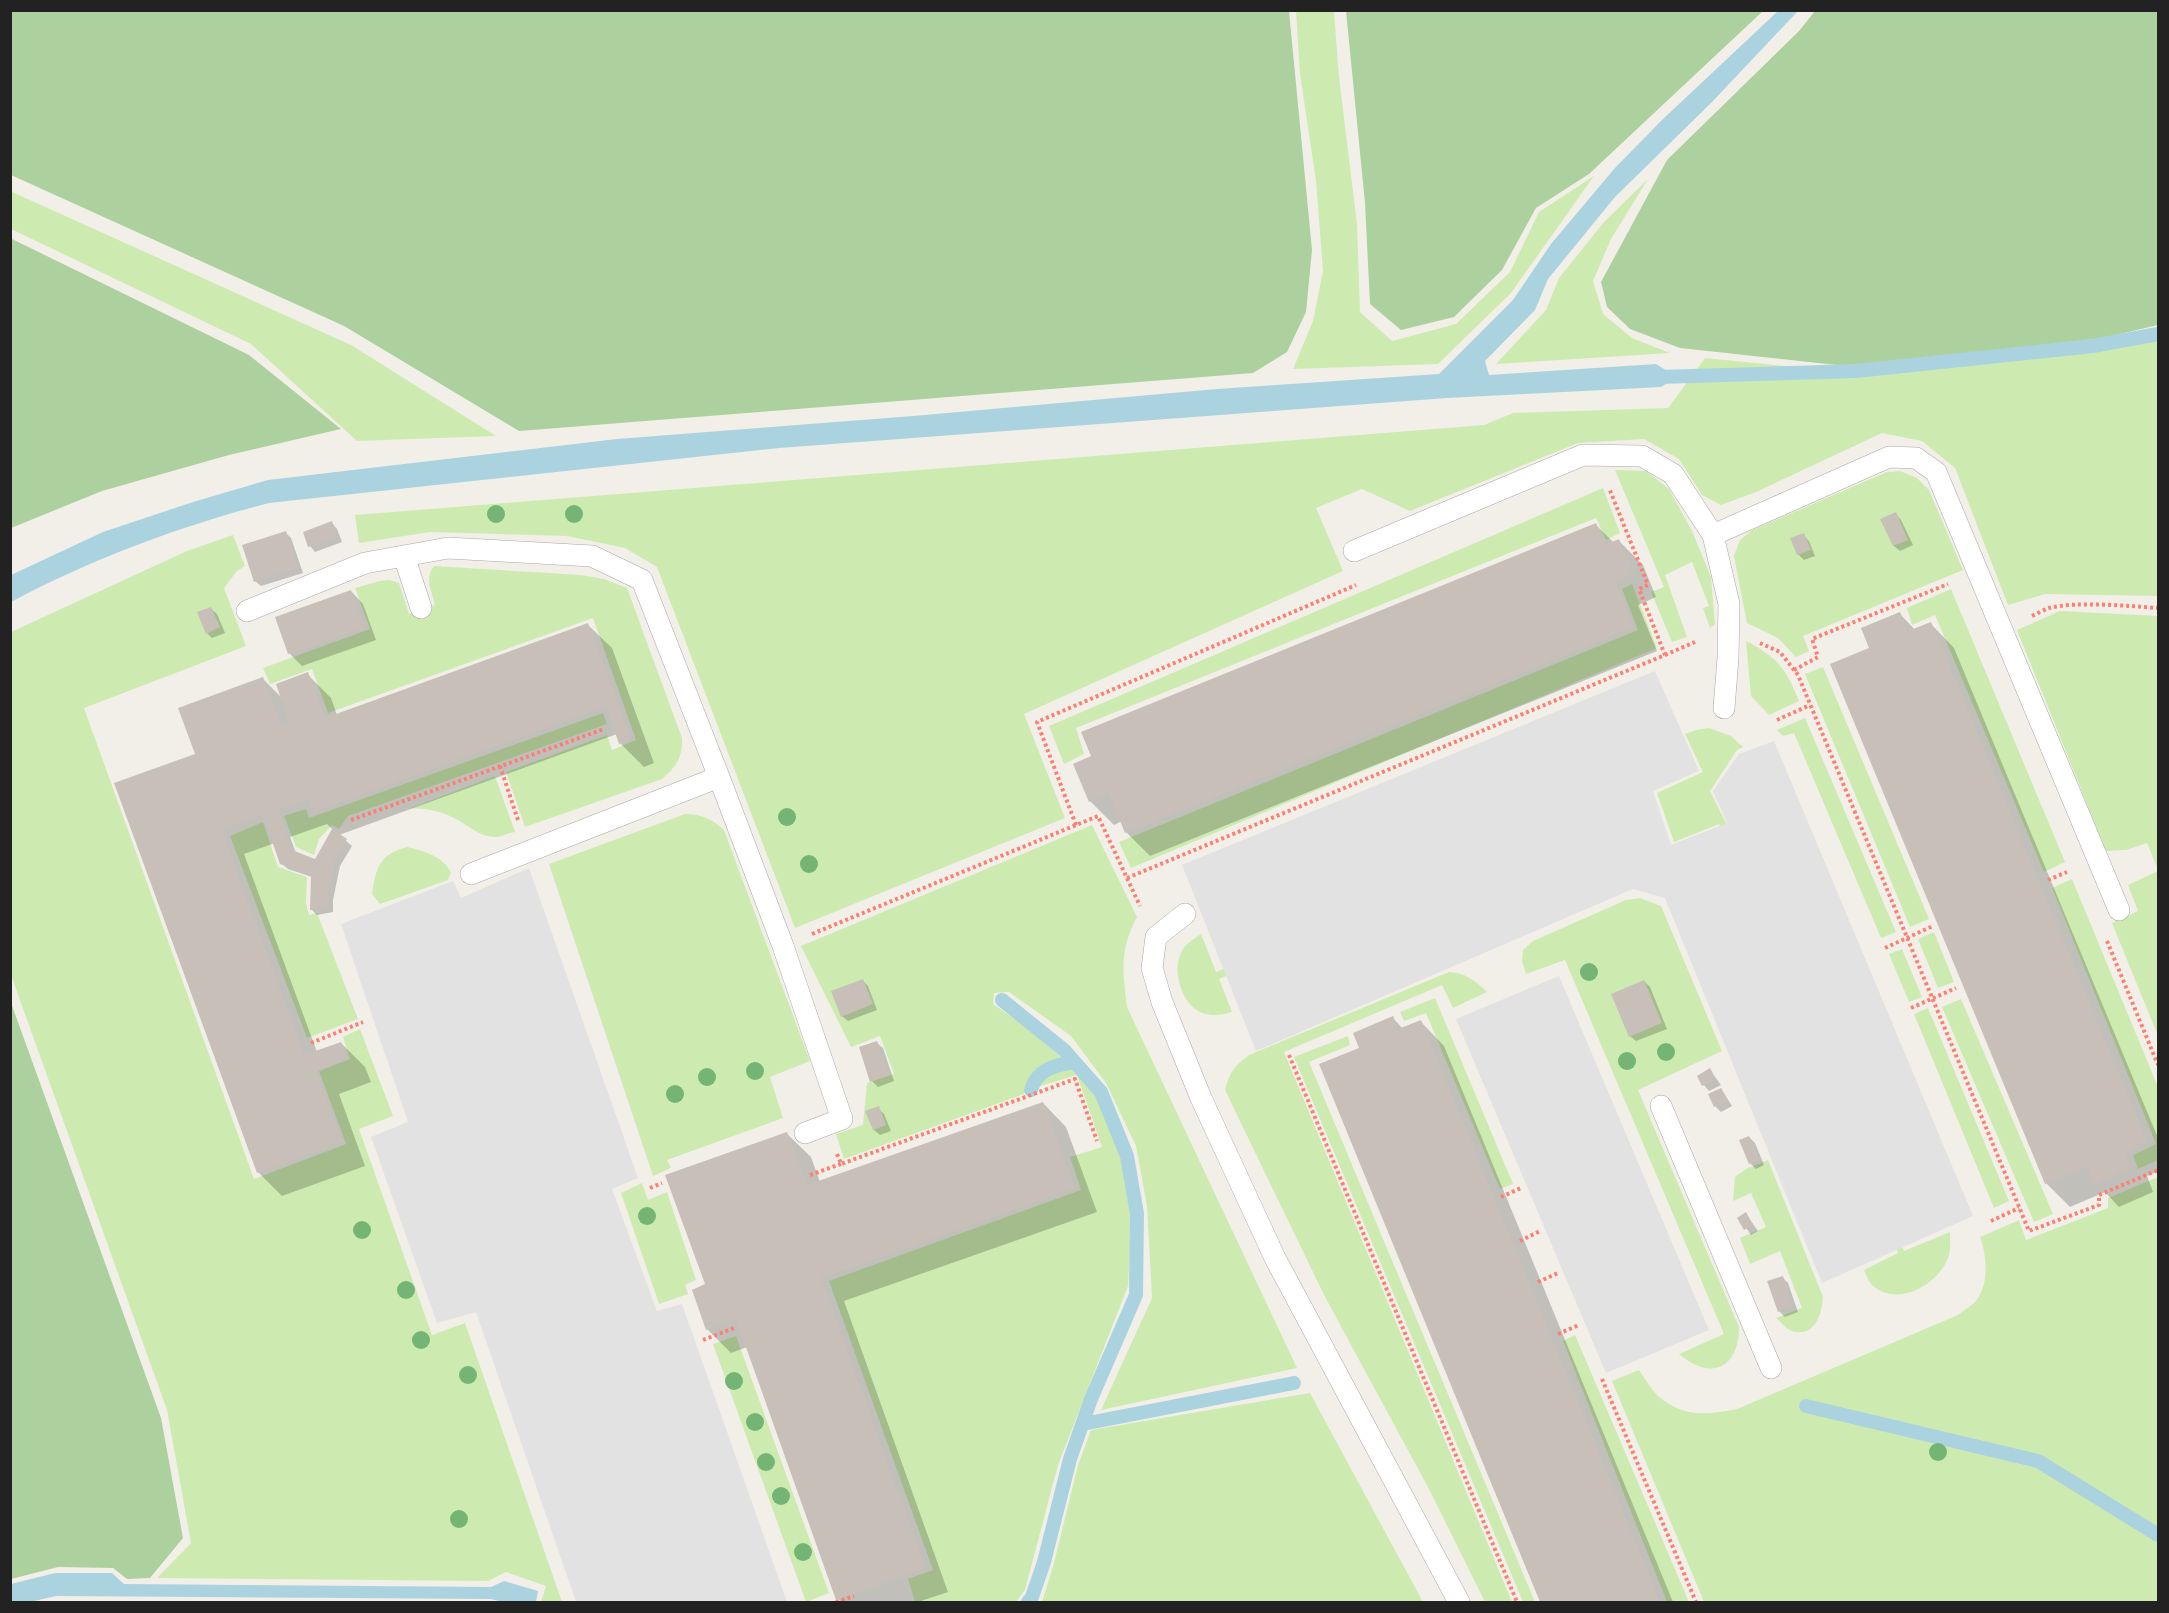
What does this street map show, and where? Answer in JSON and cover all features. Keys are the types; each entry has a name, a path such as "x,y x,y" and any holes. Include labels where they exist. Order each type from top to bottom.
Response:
{"lane":[{"path":"1354,551 1583,454 1642,456 1672,474 1713,535 1729,604 1724,708"},
{"path":"1713,535 1889,457 1916,458 1936,472 2119,910"},
{"path":"247,611 365,563 448,548 592,556 642,580 783,946 842,1119 806,1133"},
{"path":"404,556 421,608"},
{"path":"471,874 719,777"},
{"path":"1185,914 1156,937 1152,968 1162,1002 1197,1089 1275,1258 1459,1602"},
{"path":"1661,1106 1771,1368"}],"path":[{"path":"1605,479 1648,585 1639,589 1665,655"},
{"path":"1794,670 1818,657 1812,639 1957,581"},
{"path":"1076,825 1036,722 1364,582"},
{"path":"2049,608 2115,605 2158,608"},
{"path":"1127,878 1715,633 1729,630 1740,632 1780,652 1798,675 2029,1231 2099,1205 2099,1196 2158,1170"},
{"path":"1777,720 1810,705"},
{"path":"351,820 604,729"},
{"path":"500,766 519,823"},
{"path":"783,946 1098,816 1141,908"},
{"path":"2048,880 2076,868"},
{"path":"1886,948 1933,926"},
{"path":"1911,1008 1956,988"},
{"path":"311,1043 363,1022"},
{"path":"1289,1054 1517,1602"},
{"path":"810,1175 1075,1079 1096,1142"},
{"path":"828,1124 841,1164"},
{"path":"650,1188 662,1183"},
{"path":"1501,1197 1521,1188"},
{"path":"1990,1221 2019,1208"},
{"path":"1520,1240 1540,1231"},
{"path":"1538,1282 1557,1273"},
{"path":"1558,1335 1579,1325"},
{"path":"703,1340 734,1328"},
{"path":"1602,1379 1696,1602"},
{"path":"836,1602 854,1596"}],"green space":[{"path":"1346,10 1763,11 1589,174 1536,208 1502,270 1454,317 1401,330 1370,304 1365,203"},
{"path":"10,11 1289,11 1312,250 1306,312 1287,352 1253,373 519,431 344,326 11,175"},
{"path":"1296,11 1334,11 1339,77 1357,224 1360,312 1392,341 1456,324 1510,272 1539,212 1594,176 1511,293 1438,364 1293,369 1313,321 1323,271 1316,181 1300,74"},
{"path":"1815,11 2158,11 2158,325 2103,338 1855,367 1680,348 1630,329 1607,307 1601,282 1667,160 1799,31"},
{"path":"1648,179 1611,239 1593,281 1603,314 1632,338 1670,353 1496,364 1546,310 1559,278 1604,222"},
{"path":"10,191 351,345 496,436 357,441 251,344 11,229"},
{"path":"10,238 249,355 341,429 229,455 102,491 11,528"},
{"path":"2158,333 2158,596 2045,594 2008,605 1955,468 1922,441 1882,433 1756,492 1721,505 1702,495 1679,459 1644,439 1578,443 1410,511 1362,489 1316,508 1343,571 1024,714 1065,818 795,928 657,567 625,548 567,536 430,532 359,543 355,515 1484,425 1513,413 1668,408 1705,358 1854,373 2093,346"},
{"path":"1615,470 1646,471 1669,489 1692,531 1711,577 1715,624 1710,628 1703,608 1709,606 1692,562 1665,575 1687,637 1672,642 1651,592 1664,587"},
{"path":"1900,471 1917,478 1929,490 1963,570 1803,636 1809,651 1796,657 1778,638 1747,623 1734,556 1740,540 1752,530 1887,472"},
{"path":"1603,488 1620,533 1606,540 1596,518 1076,728 1084,754 1064,764 1049,726"},
{"path":"233,535 245,566 237,571 224,588 246,646 84,708 254,1179 346,1144 319,1071 350,1059 343,1037 360,1029 393,1116 359,1129 432,1335 465,1323 562,1602 541,1602 546,1586 506,1572 488,1581 157,1578 191,1543 167,1410 11,975 11,632 187,551"},
{"path":"434,566 581,575 604,579 627,588 682,738 680,756 671,770 662,779 525,827 506,772 607,735 612,750 636,740 593,618 328,713 312,669 270,684 263,668 370,629 355,588 390,580 399,583 409,614 435,605 429,580"},
{"path":"1632,584 1657,648 1131,868 1119,842 1638,630 1622,589"},
{"path":"1951,589 2065,862 2044,872 1935,615 1912,625 1907,608"},
{"path":"2060,611 2158,616 2158,870 2147,843 2126,850 2106,851 2017,630"},
{"path":"1746,641 1780,665 1790,680 1799,701 1769,715 1751,696"},
{"path":"1823,667 1929,919 1910,927 1805,674"},
{"path":"603,713 607,724 348,816 339,829 332,825 319,839 314,855 296,847 284,816 306,809 309,818"},
{"path":"1805,718 1896,932 1881,938 1794,733 1783,736 1777,730"},
{"path":"1709,728 1731,736 1743,747 1737,750 1710,791 1725,821 1904,1251 1950,1232 1950,1252 1945,1265 1928,1283 1918,1289 1895,1294 1883,1292 1872,1285 1864,1270 1898,1253 1719,824 1674,842 1657,793 1703,772 1685,734"},
{"path":"495,776 515,832 497,837 486,836 440,812 408,809"},
{"path":"1609,811 1612,818 1219,979 1232,1012 1208,1015 1200,1012 1187,1000 1183,992 1178,974 1179,956 1187,945 1201,934 1216,972"},
{"path":"685,814 706,818 724,830 810,1061 770,1077 783,1118 667,1160 671,1168 653,1176 549,864"},
{"path":"263,822 278,867 307,877 306,903 309,915 317,913 358,1019 307,1038 230,836"},
{"path":"1092,825 1137,917 1125,951 1127,1007 1297,1368 1101,1410 1152,1298 1147,1206 1136,1146 1106,1083 1071,1036 1009,992 994,993 993,1004 1028,1028 1064,1060 1049,1064 1033,1075 1024,1094 844,1159 836,1134 863,1125 867,1083 894,1074 880,1036 851,1047 801,946"},
{"path":"407,847 426,852 443,862 451,872 448,880 380,904 372,894 380,863 390,854"},
{"path":"2158,871 2158,1036 2112,923 2138,911 2128,885"},
{"path":"2072,879 2158,1087 2158,1160 2138,1169 2133,1155 2156,1144 2052,888"},
{"path":"1640,898 1661,906 1722,1051 1638,1090 1739,1327 1734,1353 1721,1366 1712,1368 1701,1367 1679,1354 1724,1334 1565,960 1526,974 1522,961 1523,950 1533,941 1626,900"},
{"path":"1934,932 1954,982 1938,988 1918,939"},
{"path":"1902,949 1922,997 1909,1002 1889,954"},
{"path":"1449,972 1470,978 1487,992 1453,1008 1442,985 1284,1052 1512,1602 1485,1602 1430,1491 1324,1295 1225,1090 1233,1070 1249,1055"},
{"path":"1435,998 1513,1184 1500,1189 1426,1013 1404,1021 1400,1012"},
{"path":"1961,999 2053,1214 2034,1222 1942,1007"},
{"path":"10,1000 161,1418 183,1538 150,1578 127,1579 113,1568 58,1567 11,1579"},
{"path":"1928,1008 2009,1201 1994,1208 1914,1014"},
{"path":"1348,1036 1350,1045 1309,1062 1535,1602 1523,1602 1294,1057"},
{"path":"1074,1067 1098,1095 1123,1157 1132,1213 1128,1286 1058,1465 1025,1590 1016,1602 915,1602 908,1579 933,1570 829,1281 1081,1190 1070,1157 1102,1147 1077,1075 1037,1087 1052,1071"},
{"path":"1768,1160 1823,1297 1816,1323 1806,1331 1792,1331 1776,1318 1802,1308 1780,1251 1750,1264 1740,1238 1766,1227 1751,1193 1733,1201 1735,1177 1746,1169"},
{"path":"2158,1177 2158,1602 1704,1602 1612,1381 1639,1370 1658,1396 1677,1408 1696,1413 1716,1413 1737,1409 1958,1315 1974,1303 1983,1289 1986,1271 1980,1237 2019,1220 2026,1240 2108,1208 2108,1198"},
{"path":"642,1183 648,1200 667,1192 696,1280 685,1285 688,1294 659,1304 621,1193"},
{"path":"1575,1335 1689,1602 1667,1602 1563,1341"},
{"path":"736,1336 829,1593 806,1602 713,1344"},
{"path":"1310,1393 1423,1602 1042,1602 1078,1465 1091,1430"}],"shaded area":[{"path":"1655,671 1699,771 1653,791 1671,845 1727,823 1713,791 1739,754 1774,741 1973,1216 1822,1283 1665,898 1633,889 1256,1051 1182,865"},
{"path":"529,868 638,1178 612,1189 657,1311 682,1304 787,1602 576,1602 476,1312 437,1323 371,1137 408,1122 341,924 453,881 461,898"},
{"path":"1559,976 1709,1330 1606,1373 1456,1019"}],"water":[{"path":"1778,11 1798,11 1712,102 1615,197 1548,279 1535,310 1485,361 1489,375 1656,364 1677,377 1661,387 1447,398 779,448 269,503 203,522 137,545 42,586 11,602 11,575 103,532 268,480 617,439 1217,389 1439,374 1513,300 1551,244 1614,169 1662,120"},
{"path":"55,1573 112,1573 124,1584 491,1587 504,1581 538,1591 536,1602 503,1602 491,1599 56,1596 30,1602 11,1602 11,1584"}],"building":[{"path":"1896,512 1908,540 1893,546 1880,519"},
{"path":"332,521 337,537 308,547 303,532"},
{"path":"1596,523 1605,545 1619,539 1633,573 1615,581 1634,627 1125,833 1109,794 1089,802 1073,764 1091,756 1081,732"},
{"path":"286,531 298,567 254,582 242,545"},
{"path":"1804,533 1811,550 1797,555 1790,538"},
{"path":"351,590 365,628 288,654 275,617"},
{"path":"211,607 220,627 206,634 197,612"},
{"path":"1900,612 1908,631 1931,622 2147,1142 2124,1152 2131,1168 2094,1184 2087,1167 2045,1184 1830,664 1869,648 1861,628"},
{"path":"588,623 631,739 619,744 606,706 313,812 308,799 278,809 292,850 315,859 332,829 347,839 335,860 328,893 328,907 310,910 311,874 280,864 263,815 221,830 304,1055 341,1042 348,1058 316,1070 342,1142 257,1173 114,783 195,754 178,708 263,677 282,728 290,725 276,684 308,672 325,718"},
{"path":"863,979 873,1004 841,1017 831,991"},
{"path":"1644,980 1662,1023 1629,1037 1611,994"},
{"path":"1393,1016 1398,1029 1421,1020 1660,1602 1540,1602 1319,1064 1359,1048 1353,1033"},
{"path":"877,1041 889,1075 870,1082 859,1047"},
{"path":"1710,1068 1716,1079 1702,1086 1697,1076"},
{"path":"1721,1088 1728,1100 1714,1107 1708,1094"},
{"path":"1043,1102 1075,1188 821,1278 925,1568 836,1600 736,1319 706,1330 692,1290 705,1284 665,1175 787,1132 807,1185"},
{"path":"879,1106 886,1125 873,1130 865,1111"},
{"path":"1749,1136 1759,1159 1749,1164 1739,1140"},
{"path":"1746,1212 1753,1225 1744,1230 1737,1218"},
{"path":"1783,1276 1793,1306 1778,1312 1767,1281"}],"waterway":[{"path":"1659,377 1856,371 2093,346 2158,334"},
{"path":"1002,1000 1064,1050 1101,1092 1127,1156 1137,1214 1136,1295 1091,1399 1070,1459 1044,1562 1032,1597 1028,1602"},
{"path":"1031,1090 1038,1077 1048,1069 1074,1062"},
{"path":"1083,1424 1294,1383"},
{"path":"1806,1406 2038,1461 2158,1535"}]}
